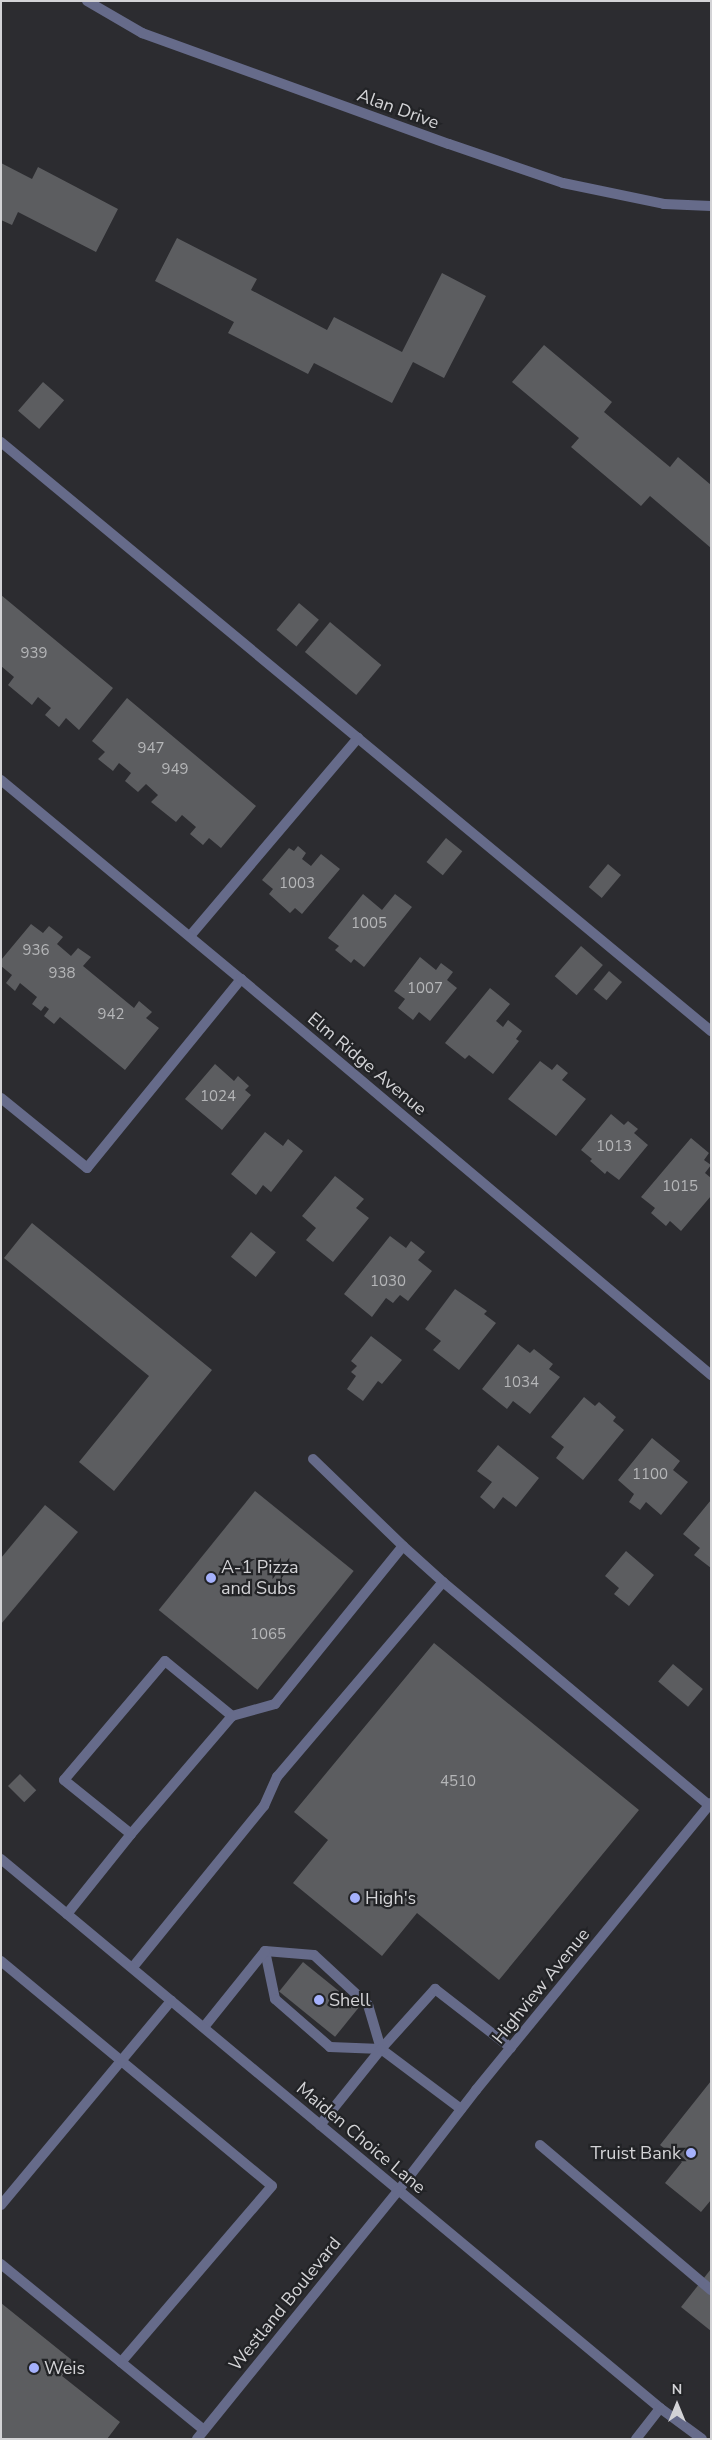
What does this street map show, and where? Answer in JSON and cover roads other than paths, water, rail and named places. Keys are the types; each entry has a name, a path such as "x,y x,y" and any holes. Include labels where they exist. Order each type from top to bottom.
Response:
{"street":[{"name":"Alan Drive","path":"87,1 142,32 449,144 564,183 664,204 711,206"},
{"path":"1,442 711,1031"},
{"path":"190,936 358,738"},
{"name":"Elm Ridge Avenue","path":"1,780 190,936 711,1375"},
{"path":"1,1098 87,1168 241,979"},
{"path":"313,1459 443,1582 710,1804"},
{"path":"68,1914 131,1834 232,1716 275,1704 403,1546"},
{"path":"133,1967 264,1806 277,1778 443,1582"},
{"path":"131,1834 64,1780 146,1683 165,1661 232,1716"},
{"name":"Highview Avenue","path":"398,2190 460,2110 710,1804"},
{"name":"Maiden Choice Lane","path":"1,1859 133,1967 171,2001 660,2408 702,2439"},
{"path":"265,1951 314,1955 368,2005 381,2049"},
{"path":"204,2027 265,1951"},
{"path":"265,1951 275,1999 330,2047 381,2049 460,2110"},
{"path":"1,1961 272,2186 121,2362"},
{"path":"320,2125 381,2049 435,1989 511,2048"},
{"path":"1,2205 171,2001"},
{"path":"540,2145 711,2290"},
{"name":"Westland Boulevard","path":"197,2439 398,2190"},
{"path":"1,2264 204,2430"},
{"path":"636,2439 660,2408"}],"place":[{"name":"A-1 Pizza and Subs","path":"211,1578"},
{"name":"High's","path":"355,1898"},
{"name":"Shell","path":"319,2000"},
{"name":"Truist Bank","path":"691,2153"},
{"name":"Weis","path":"34,2368"}]}
